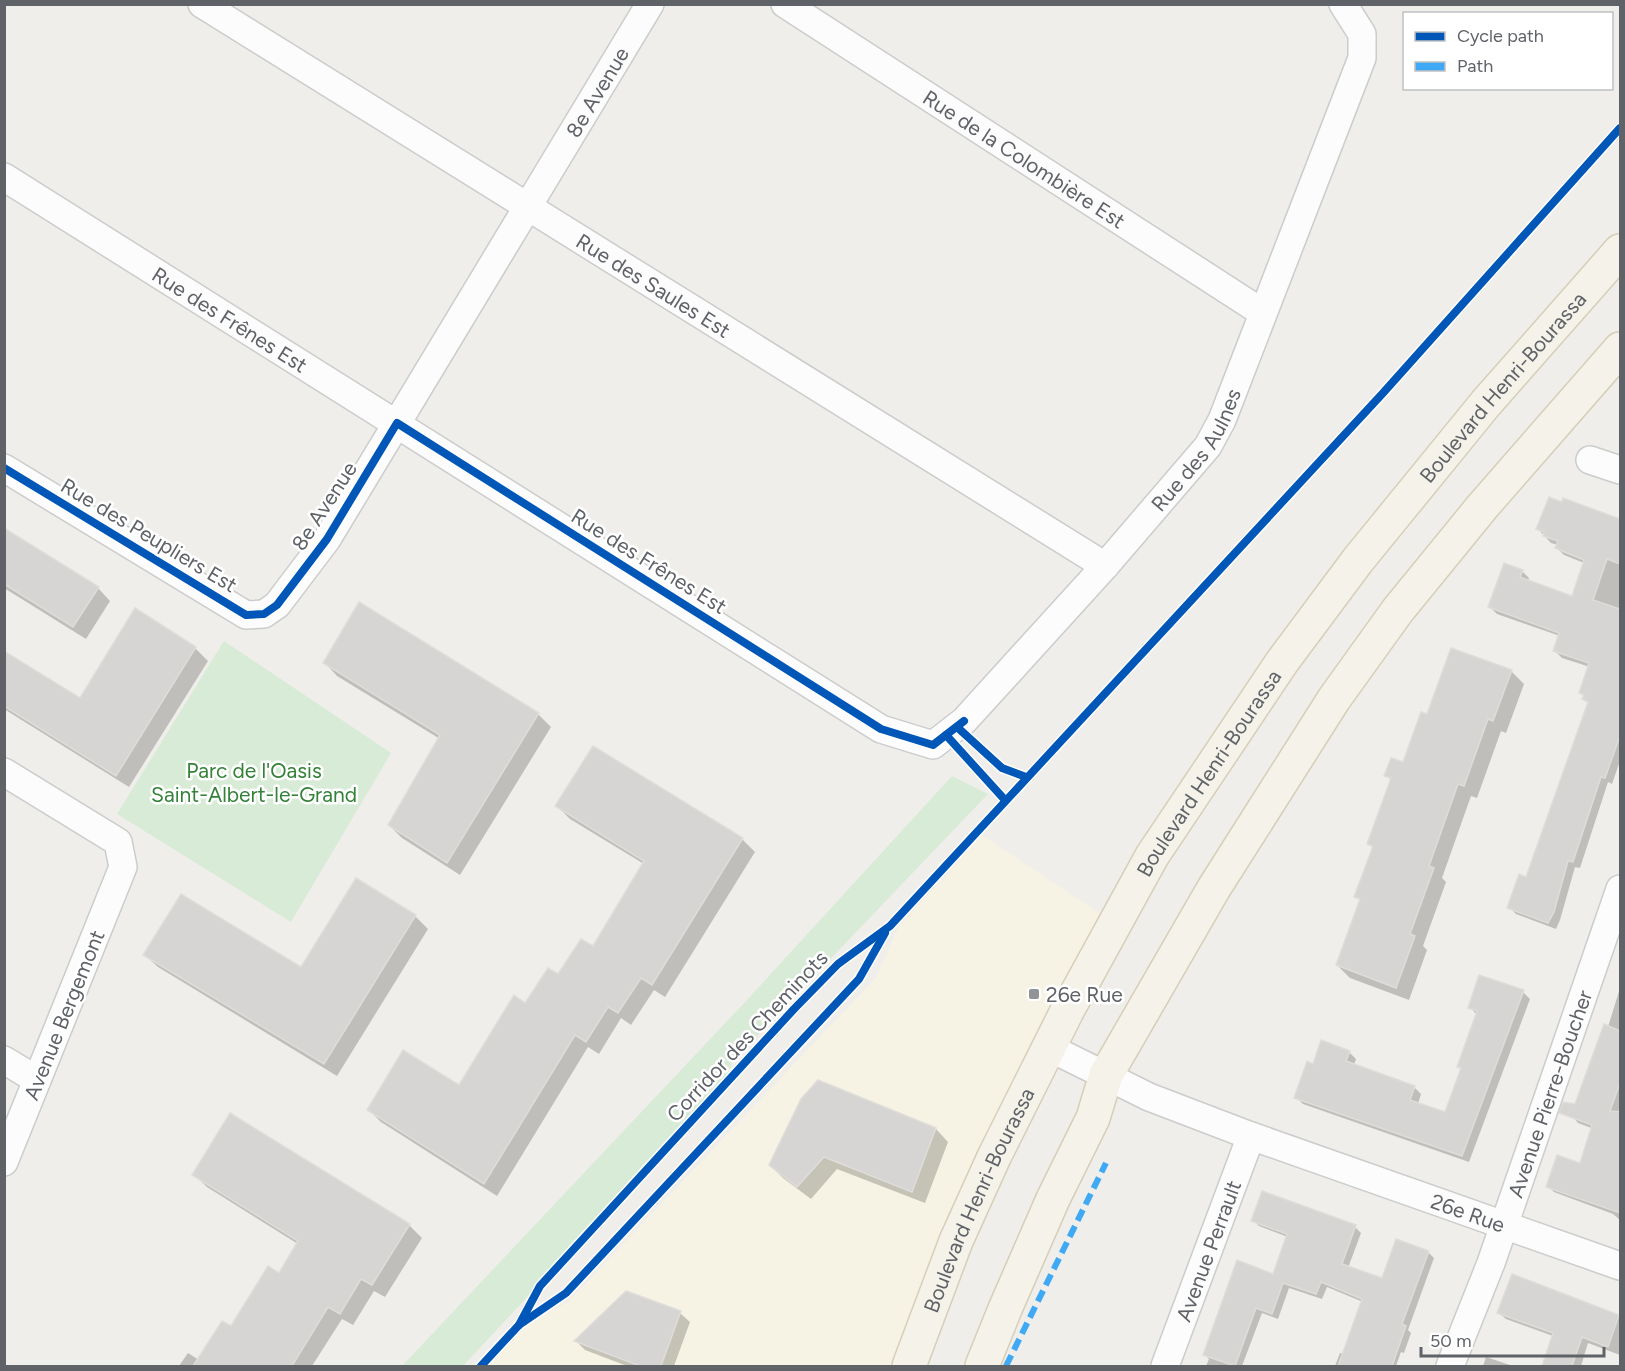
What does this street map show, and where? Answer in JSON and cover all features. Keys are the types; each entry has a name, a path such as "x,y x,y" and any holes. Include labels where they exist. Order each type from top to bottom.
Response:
{"main road":[{"name":"Boulevard Henri-Bourassa","path":"909,1366 956,1241 994,1157 1048,1047 1152,856 1282,662 1358,560 1429,471 1620,251"},
{"path":"982,1366 1048,1210 1093,1118 1106,1075 1214,888 1334,699 1398,610 1482,507 1620,349"}],"street":[{"name":"Rue des Saules Est","path":"202,4 1105,566"},
{"name":"8e Avenue","path":"277,605 327,540 650,4"},
{"name":"Rue de la Colombière Est","path":"785,4 1263,313"},
{"name":"Rue des Aulnes","path":"881,729 933,745 964,721 1105,566 1208,446 1222,420 1362,58 1362,34 1344,4"},
{"name":"Rue des Frênes Est","path":"4,177 881,729"},
{"path":"1590,460 1620,470"},
{"name":"Rue des Peupliers Est","path":"4,468 246,615 264,614 277,605"},
{"name":"Avenue Bergemont","path":"4,772 118,842 123,867 4,1162"},
{"name":"Avenue Pierre-Boucher","path":"1450,1366 1504,1225 1620,889"},
{"name":"26e Rue","path":"1048,1047 1149,1097 1251,1136 1620,1266"},
{"path":"4,1060 37,1080"},
{"name":"Avenue Perrault","path":"1165,1366 1251,1136"}],"shaded area":[{"path":"982,835 1114,923 909,1366 489,1366 534,1318 567,1303 876,978 898,928"}],"green space":[{"name":"Parc de l'Oasis Saint-Albert-le-Grand","path":"224,641 391,753 291,922 117,814"},
{"path":"952,776 988,794 732,1062 723,1086 463,1366 402,1366 747,1000"}],"building":[{"path":"1549,497 1562,502 1563,498 1620,519 1620,564 1607,559 1593,600 1620,609 1620,736 1605,778 1601,777 1573,862 1568,861 1554,912 1548,923 1507,908 1519,874 1526,877 1588,702 1582,699 1584,695 1579,693 1589,663 1553,651 1559,633 1488,607 1504,563 1523,570 1520,577 1572,596 1584,560 1555,548 1558,541 1543,536 1544,532 1536,529"},
{"path":"4,528 99,587 73,627 4,584"},
{"path":"359,602 539,713 447,863 388,825 440,735 323,663"},
{"path":"135,608 196,647 116,776 4,706 4,651 80,698"},
{"path":"1451,648 1512,670 1493,721 1488,719 1464,786 1458,784 1429,866 1434,868 1410,934 1415,936 1396,988 1336,965 1360,899 1354,897 1373,846 1367,844 1391,778 1384,776 1391,758 1403,762 1421,712 1427,714"},
{"path":"593,746 743,838 652,985 641,978 618,1013 608,1007 586,1042 575,1035 484,1184 367,1110 403,1050 459,1085 514,995 525,1003 548,968 558,974 581,939 593,946 644,861 555,806"},
{"path":"356,878 416,915 324,1064 143,955 181,894 301,967"},
{"path":"1479,975 1524,990 1462,1156 1294,1098 1307,1061 1313,1064 1321,1040 1350,1051 1346,1061 1415,1086 1410,1100 1445,1112 1461,1068 1457,1067 1477,1011 1468,1008"},
{"path":"1604,1024 1620,1031 1620,1083 1610,1111 1620,1112 1620,1213 1546,1187 1557,1155 1580,1163 1592,1125 1559,1113 1563,1102 1575,1104"},
{"path":"818,1080 936,1128 912,1192 824,1157 797,1187 769,1165 801,1099"},
{"path":"230,1113 410,1224 372,1285 361,1279 340,1314 328,1307 292,1366 193,1366 222,1321 231,1326 268,1266 279,1273 298,1241 192,1175"},
{"path":"1262,1191 1356,1225 1342,1264 1382,1278 1396,1239 1429,1251 1402,1324 1406,1326 1392,1366 1338,1366 1362,1299 1321,1282 1316,1294 1283,1283 1272,1314 1256,1308 1235,1366 1203,1355 1237,1260 1273,1274 1287,1234 1251,1221"},
{"path":"1512,1274 1619,1315 1608,1347 1582,1337 1572,1366 1542,1366 1553,1333 1497,1313"},
{"path":"626,1291 681,1311 661,1366 640,1366 574,1341"}],"marked path":[{"path":"1006,1366 1106,1163"}],"cycle path":[{"name":"Corridor des Cheminots","path":"519,1325 540,1286 794,1009 838,964 890,926 1383,393 1620,128"},
{"path":"4,468 246,615 264,614 277,605 327,539 397,423 881,729 933,745 964,721"},
{"path":"957,727 1002,768 1026,777"},
{"path":"946,735 1005,800"},
{"path":"481,1366 519,1325 566,1293 859,979 885,933"}],"place":[{"name":"26e Rue","path":"1034,994"}]}
